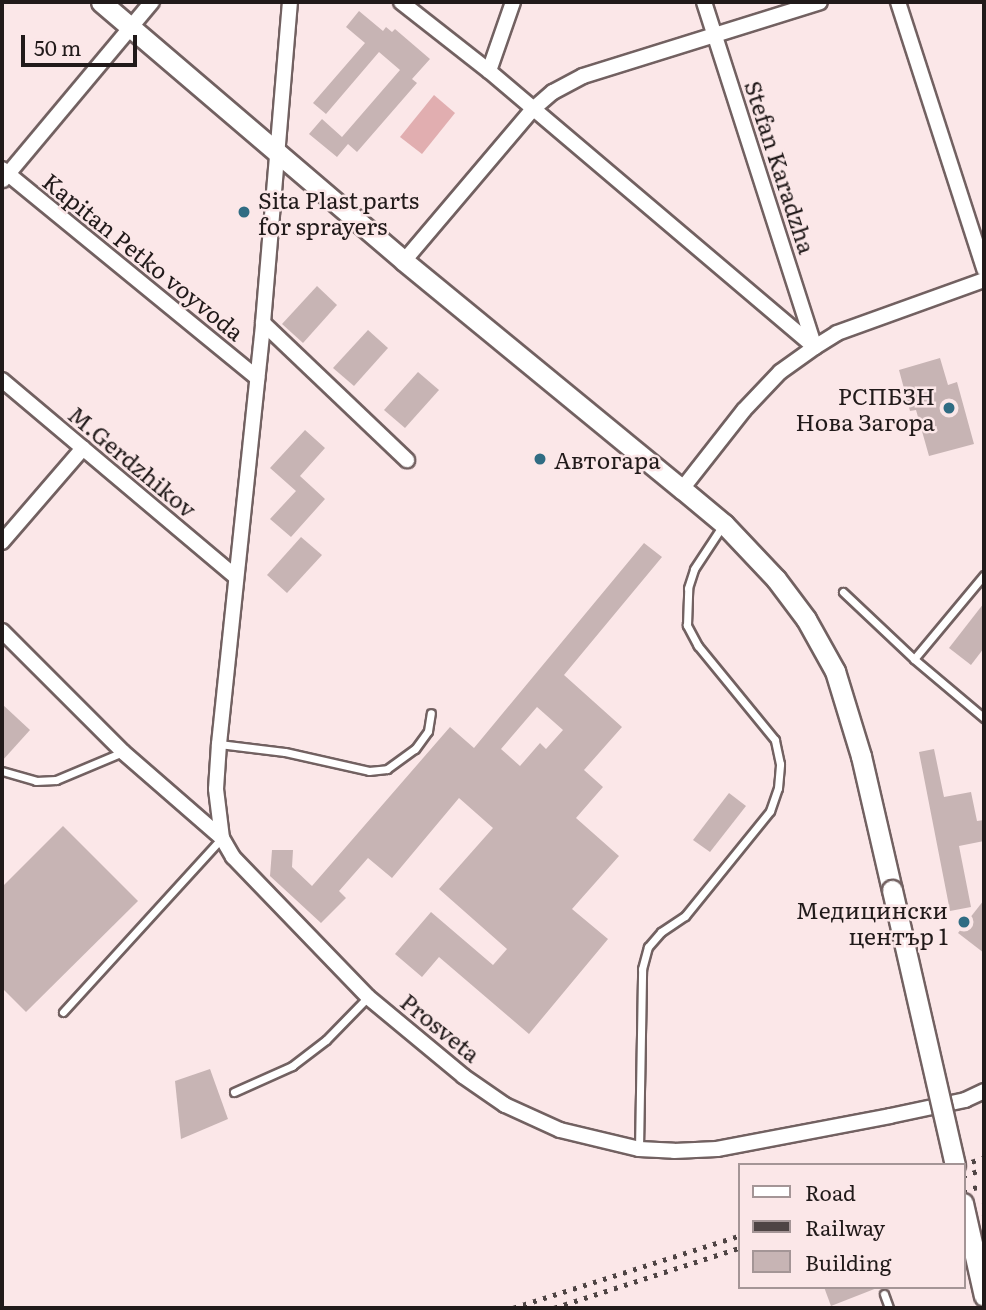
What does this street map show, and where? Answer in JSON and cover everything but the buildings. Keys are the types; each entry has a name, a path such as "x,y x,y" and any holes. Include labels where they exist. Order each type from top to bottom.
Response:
{"main road":[{"path":"101,2 404,261 724,524 776,579 806,619 835,671 862,756 955,1163"},
{"path":"965,1212 984,1296"}],"street":[{"path":"4,174 152,2"},
{"path":"222,838 216,789 219,744 263,323 290,2"},
{"path":"401,2 489,71 815,346"},
{"path":"489,71 513,2"},
{"name":"Stefan Karadzha","path":"704,2 815,346"},
{"path":"404,261 532,110 553,92 583,76 820,2"},
{"path":"898,2 984,269"},
{"name":"Kapitan Petko voyvoda","path":"4,174 257,378"},
{"path":"682,489 744,410 780,372 815,346 837,333 984,280"},
{"path":"263,323 407,460"},
{"name":"M.Gerdzhikov","path":"2,380 235,576"},
{"path":"2,542 83,448"},
{"name":"Prosveta","path":"2,631 123,752 222,838 233,857 368,997 463,1076 505,1105 560,1130 639,1149 717,1149 965,1100 984,1091"}],"lane":[{"path":"639,1149 642,969 648,947 694,905 770,811 778,788 780,764 775,740 698,646 687,625 688,588 694,569 724,524"},
{"path":"914,659 984,575"},
{"path":"844,592 914,659 984,718"},
{"path":"219,744 285,752 369,771 387,769 415,749 428,731 431,713"},
{"path":"2,771 36,781 56,780 123,752"},
{"path":"63,1012 222,838"},
{"path":"234,1092 292,1066 326,1040 368,997"},
{"path":"884,1294 889,1308"}],"shaded area":[{"path":"434,95 455,113 422,154 400,137"}],"railway":[{"path":"965,1164 984,1158"},
{"path":"965,1175 984,1169"},
{"path":"965,1190 984,1186"},
{"path":"965,1213 984,1205"},
{"path":"965,1225 984,1217"},
{"path":"513,1308 738,1236"},
{"path":"554,1308 738,1248"}],"place":[{"name":"Sita Plast parts for sprayers","path":"244,212"},
{"name":"РСПБЗН Нова Загора","path":"949,408"},
{"name":"Автогара","path":"540,459"},
{"name":"Медицински център 1","path":"964,922"}]}
